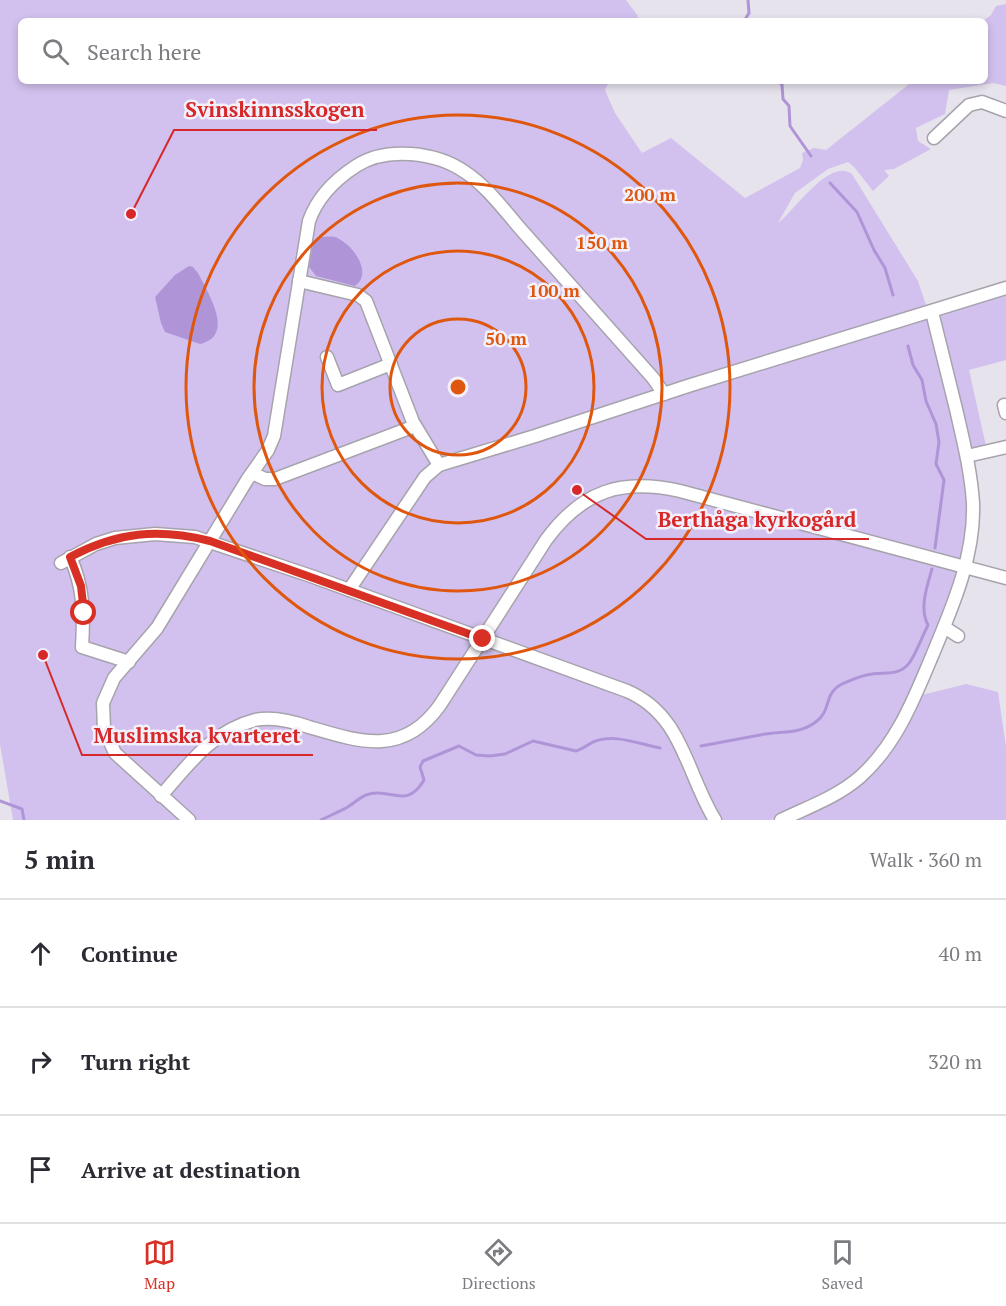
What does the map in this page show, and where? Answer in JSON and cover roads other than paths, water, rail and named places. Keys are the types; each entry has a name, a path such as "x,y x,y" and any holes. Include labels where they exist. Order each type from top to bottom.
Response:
{"lane":[{"path":"933,138 969,105 982,102 1006,111"},
{"path":"189,820 115,753 104,729 102,708 105,694 114,678 153,634 268,450 274,436 311,214 331,186 354,167 375,158 403,154 439,159 465,172 478,183 664,394"},
{"path":"299,281 353,294 364,299 370,307 415,426 439,465"},
{"path":"349,590 426,477 439,465 1006,288"},
{"path":"780,820 835,795 861,776 880,755 906,714 944,627 965,567 972,534 973,504 967,456 932,312"},
{"path":"327,357 338,385 391,364"},
{"path":"252,473 265,479 275,479 415,426"},
{"path":"967,456 1006,447"},
{"path":"161,796 204,747 229,730 254,720 265,718 288,721 366,742 386,741 409,734 426,722 437,710 546,540 565,517 591,498 628,486 651,485 680,490 1006,578"},
{"path":"129,662 82,647 84,606 81,586 65,560 105,541 135,535 167,534 210,541 627,691 652,706 664,718 679,740 696,785 715,820"},
{"path":"944,627 958,636"}],"waterway":[{"path":"746,18 749,13 748,0"},
{"path":"781,84 783,99 789,106 790,126 811,156"},
{"path":"830,183 857,212 885,268 893,295"},
{"path":"908,346 913,365 922,380 926,401 936,424 939,442 936,464 944,480 935,548"},
{"path":"701,746 805,728 822,716 832,692 842,684 864,675 902,670 910,662 928,625 924,605 932,569"},
{"path":"321,820 366,795 382,793 404,796 411,794 424,780 420,767 423,761 459,746 476,755 490,756 505,754 533,741 576,751 593,742 610,739 626,740 660,748"},
{"path":"0,801 22,809 24,820"}],"place":[{"name":"Svinskinnsskogen","path":"131,214"},
{"name":"Berthåga kyrkogård","path":"577,490"},
{"name":"Muslimska kvarteret","path":"43,655"}]}
